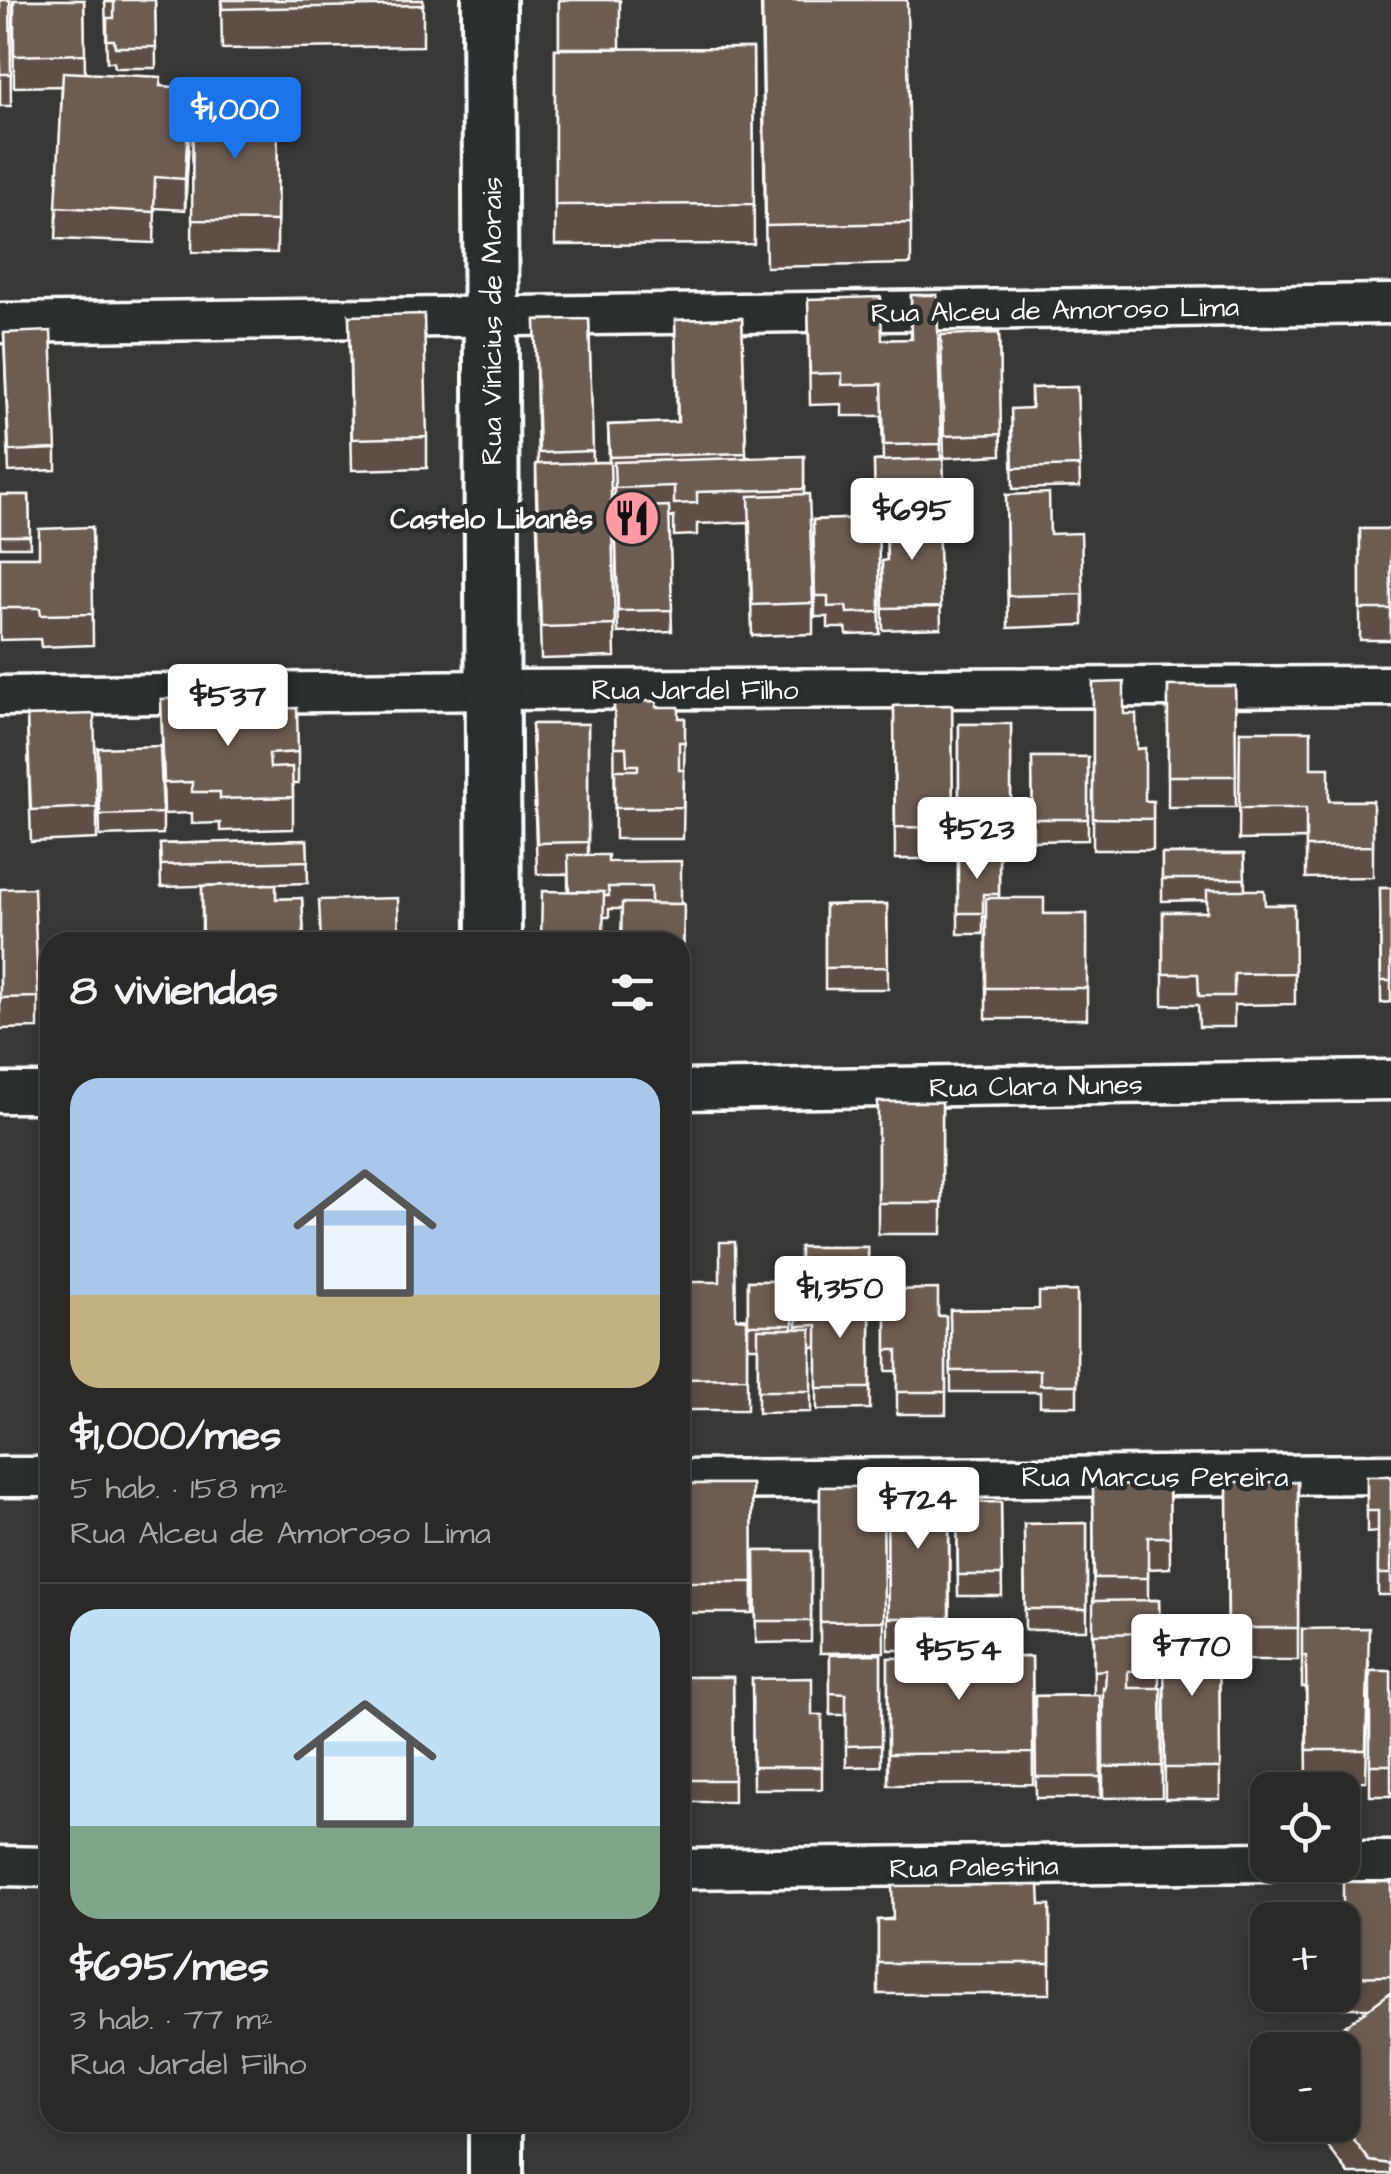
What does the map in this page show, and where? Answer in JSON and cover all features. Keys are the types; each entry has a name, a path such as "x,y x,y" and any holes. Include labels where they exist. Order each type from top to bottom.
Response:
{"street":[{"name":"Rua Vinícius de Morais","path":"489,0 494,932"},
{"name":"Rua Alceu de Amoroso Lima","path":"0,322 1391,304"},
{"name":"Rua Jardel Filho","path":"0,696 1391,686"},
{"name":"Rua Clara Nunes","path":"690,1090 1391,1080"},
{"path":"0,1093 40,1093"},
{"name":"Rua Marcus Pereira","path":"690,1480 1391,1474"},
{"path":"0,1477 40,1478"},
{"path":"1360,1862 1391,1861"},
{"name":"Rua Palestina","path":"690,1870 1250,1862"},
{"path":"0,1866 40,1866"},
{"path":"496,2132 496,2174"}],"building":[{"path":"0,0 10,0 11,74 0,74"},
{"path":"14,0 84,0 85,54 14,56"},
{"path":"105,0 155,0 156,47 115,47 114,40 107,40 107,18 114,18 114,2"},
{"path":"222,0 423,0 423,5 222,9"},
{"path":"559,0 620,0 620,48 559,48"},
{"path":"762,0 907,0 911,223 766,226"},
{"path":"753,48 754,204 555,205 555,49"},
{"path":"63,72 161,77 160,86 190,88 185,179 155,177 154,212 56,207"},
{"path":"193,102 278,103 277,221 192,220"},
{"path":"911,295 937,295 941,444 884,445 882,384 842,385 842,373 810,374 808,299 881,297 882,340 912,339"},
{"path":"424,314 427,437 352,439 349,316"},
{"path":"742,318 746,453 610,457 608,425 678,422 675,320"},
{"path":"589,319 593,451 539,453 535,320"},
{"path":"51,331 56,449 9,451 4,333"},
{"path":"999,333 1001,434 944,436 941,335"},
{"path":"1077,387 1080,466 1013,468 1011,409 1032,408 1031,388"},
{"path":"804,456 804,489 697,492 697,503 674,504 674,486 615,488 614,462"},
{"path":"943,459 945,501 875,503 874,461"},
{"path":"610,462 615,625 541,627 536,464"},
{"path":"1049,493 1050,534 1081,533 1083,594 1008,596 1006,495"},
{"path":"809,494 813,603 752,605 749,496"},
{"path":"0,495 29,495 30,536 0,536"},
{"path":"669,506 672,610 618,611 615,508"},
{"path":"938,516 941,607 883,608 886,517"},
{"path":"878,518 880,612 847,613 846,606 828,607 828,596 815,596 813,520"},
{"path":"92,527 93,614 41,615 40,608 0,608 0,557 39,557 39,529"},
{"path":"1360,529 1391,529 1391,609 1360,609"},
{"path":"1124,682 1124,714 1136,714 1137,749 1145,748 1145,801 1153,801 1153,819 1093,818 1093,683"},
{"path":"1168,686 1235,686 1236,776 1168,776"},
{"path":"208,698 209,711 297,708 298,752 269,754 270,768 292,767 293,797 220,799 220,792 192,792 192,782 164,783 161,699"},
{"path":"657,701 656,707 679,707 679,718 685,718 685,742 679,742 679,770 684,770 683,807 615,808 615,770 638,770 638,765 627,765 626,747 615,747 614,702"},
{"path":"952,705 953,828 895,827 894,706"},
{"path":"94,714 97,807 31,810 27,716"},
{"path":"532,724 588,724 588,842 537,843"},
{"path":"959,724 1011,724 1011,802 959,802"},
{"path":"1240,731 1311,731 1311,768 1329,768 1329,801 1373,801 1373,846 1306,847 1306,808 1239,808"},
{"path":"160,746 163,813 100,815 98,748"},
{"path":"1032,757 1088,757 1088,819 1033,819"},
{"path":"307,840 308,861 161,865 160,844"},
{"path":"1162,854 1244,854 1245,879 1162,879"},
{"path":"568,855 608,855 608,862 681,861 681,904 651,904 651,887 608,887 609,896 604,896 604,892 569,891"},
{"path":"958,856 999,856 999,894 983,894 983,913 958,913"},
{"path":"276,884 276,899 302,898 304,932 203,932 202,886"},
{"path":"34,888 38,997 0,998 0,889"},
{"path":"1380,888 1391,888 1391,981 1381,981"},
{"path":"1207,890 1264,890 1265,905 1294,905 1295,973 1234,974 1234,996 1199,996 1198,974 1163,974 1163,912 1207,912"},
{"path":"542,891 604,892 603,932 541,932"},
{"path":"398,898 399,932 321,932 319,900"},
{"path":"986,898 1044,898 1044,914 1087,914 1087,988 986,988"},
{"path":"622,903 684,904 683,932 621,932"},
{"path":"887,904 888,967 825,968 825,905"},
{"path":"878,1102 942,1102 942,1203 878,1203"},
{"path":"720,1242 735,1242 736,1318 747,1319 747,1378 690,1379 690,1282 720,1282"},
{"path":"800,1247 868,1247 868,1276 824,1276 824,1294 800,1294"},
{"path":"748,1281 793,1281 793,1325 748,1325"},
{"path":"938,1289 938,1316 946,1316 946,1392 897,1392 897,1350 886,1350 886,1290"},
{"path":"1077,1291 1077,1385 1040,1385 1040,1370 951,1371 950,1310 1039,1309 1039,1292"},
{"path":"870,1300 870,1388 817,1388 817,1325 797,1326 797,1301"},
{"path":"758,1329 811,1329 811,1391 758,1391"},
{"path":"1367,1476 1391,1476 1391,1574 1378,1574 1378,1511 1367,1511"},
{"path":"1227,1482 1298,1482 1298,1628 1228,1628"},
{"path":"690,1484 752,1484 753,1582 690,1582"},
{"path":"1169,1485 1170,1537 1148,1537 1148,1578 1094,1578 1093,1486"},
{"path":"949,1486 949,1618 888,1618 887,1487"},
{"path":"820,1487 883,1487 884,1621 820,1622"},
{"path":"1001,1502 1002,1575 958,1575 957,1503"},
{"path":"1087,1523 1087,1609 1025,1609 1024,1524"},
{"path":"755,1551 811,1551 811,1621 756,1621"},
{"path":"1159,1600 1160,1639 1159,1633 1094,1634 1093,1640 1093,1601"},
{"path":"1369,1628 1366,1750 1307,1750 1302,1629"},
{"path":"1164,1630 1219,1630 1220,1768 1165,1768"},
{"path":"1159,1633 1159,1670 1128,1671 1128,1688 1161,1688 1162,1766 1103,1767 1106,1670 1094,1671 1094,1634"},
{"path":"949,1637 950,1649 940,1649 940,1658 1032,1657 1033,1753 888,1754 888,1658 914,1658 914,1638"},
{"path":"881,1654 881,1745 846,1746 846,1694 830,1693 830,1655"},
{"path":"1370,1671 1391,1671 1391,1765 1370,1765"},
{"path":"690,1677 733,1677 734,1780 690,1780"},
{"path":"812,1678 812,1715 822,1715 822,1767 753,1767 752,1679"},
{"path":"1100,1695 1101,1777 1036,1777 1035,1696"},
{"path":"1343,1882 1391,1882 1391,1976 1360,1977 1360,1902 1343,1902"},
{"path":"1039,1885 1040,1905 1050,1905 1050,1963 878,1963 878,1920 893,1920 892,1886"},
{"path":"1391,1992 1391,2164 1370,2161 1355,2142 1360,2142 1360,2032 1337,2032"}],"place":[{"name":"Castelo Libanês","path":"632,518"}]}
